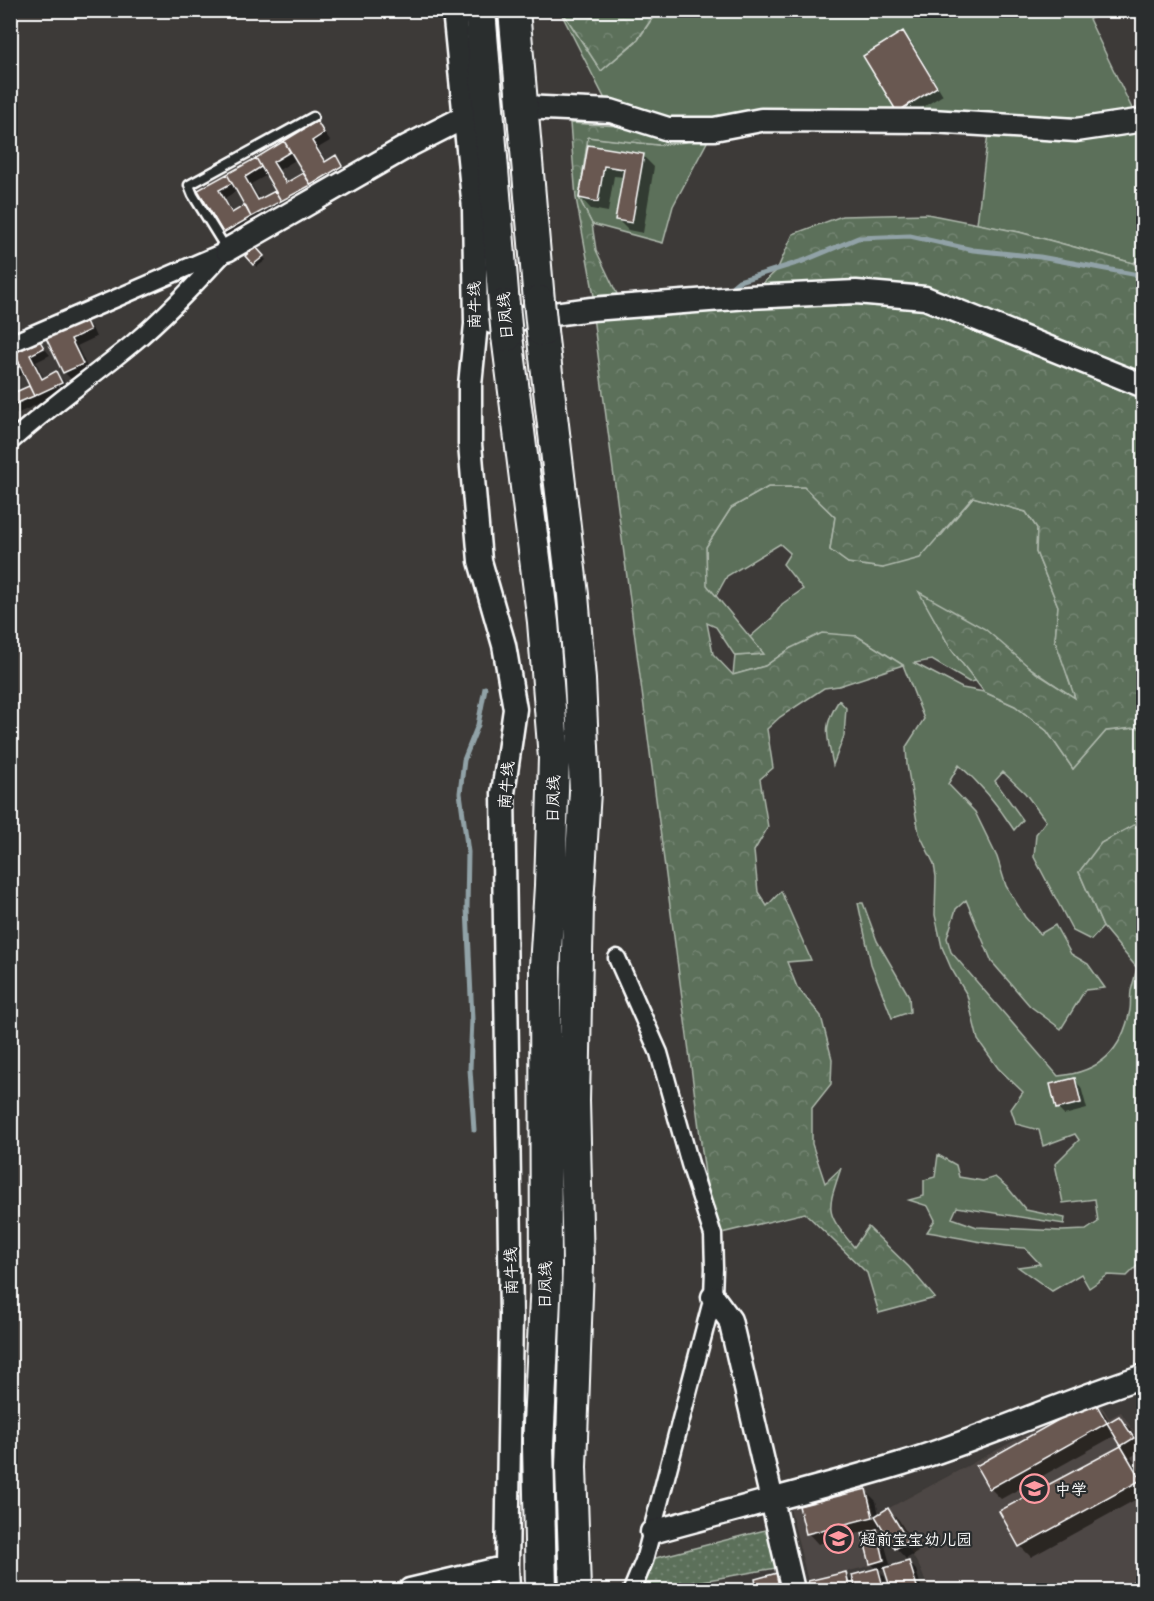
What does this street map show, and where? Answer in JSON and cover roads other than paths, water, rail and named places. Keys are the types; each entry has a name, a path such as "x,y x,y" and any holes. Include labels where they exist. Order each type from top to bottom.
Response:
{"highway":[{"name":"日凤线","path":"480,10 477,115 504,305 543,622 554,758 545,967 546,1279 538,1445 541,1590"},
{"name":"日凤线","path":"514,10 542,331 573,595 585,791 578,903 574,1101 578,1264 571,1467 575,1590"}],"street":[{"name":"南牛线","path":"454,10 477,115 474,209 476,324 470,385 470,444 480,561 504,645 515,709 503,793 511,1315 508,1590"},
{"path":"522,107 611,111 668,129 714,129 761,120 931,121 1076,130 1143,120"},
{"path":"10,344 228,250 408,146 477,115"},
{"path":"10,442 37,418 134,343 190,291 228,250"},
{"path":"476,324 592,309 748,297 856,292 926,298 1143,386"},
{"path":"617,958 659,1053 712,1235 714,1268 712,1297 644,1561 632,1590"},
{"path":"712,1297 730,1320 770,1500 793,1590"},
{"path":"651,1532 904,1462 1143,1376"},
{"path":"410,1590 507,1567"}],"lane":[{"path":"228,250 189,185 313,117"}],"waterway":[{"path":"733,286 739,281 803,261 858,238 910,236 973,250 1040,257 1144,276"},
{"path":"474,1130 470,1069 472,1019 467,908 468,852 460,793 464,760 478,725 485,688"}],"place":[{"name":"中学","path":"1034,1489"},
{"name":"超前宝宝幼儿园","path":"839,1539"}]}
